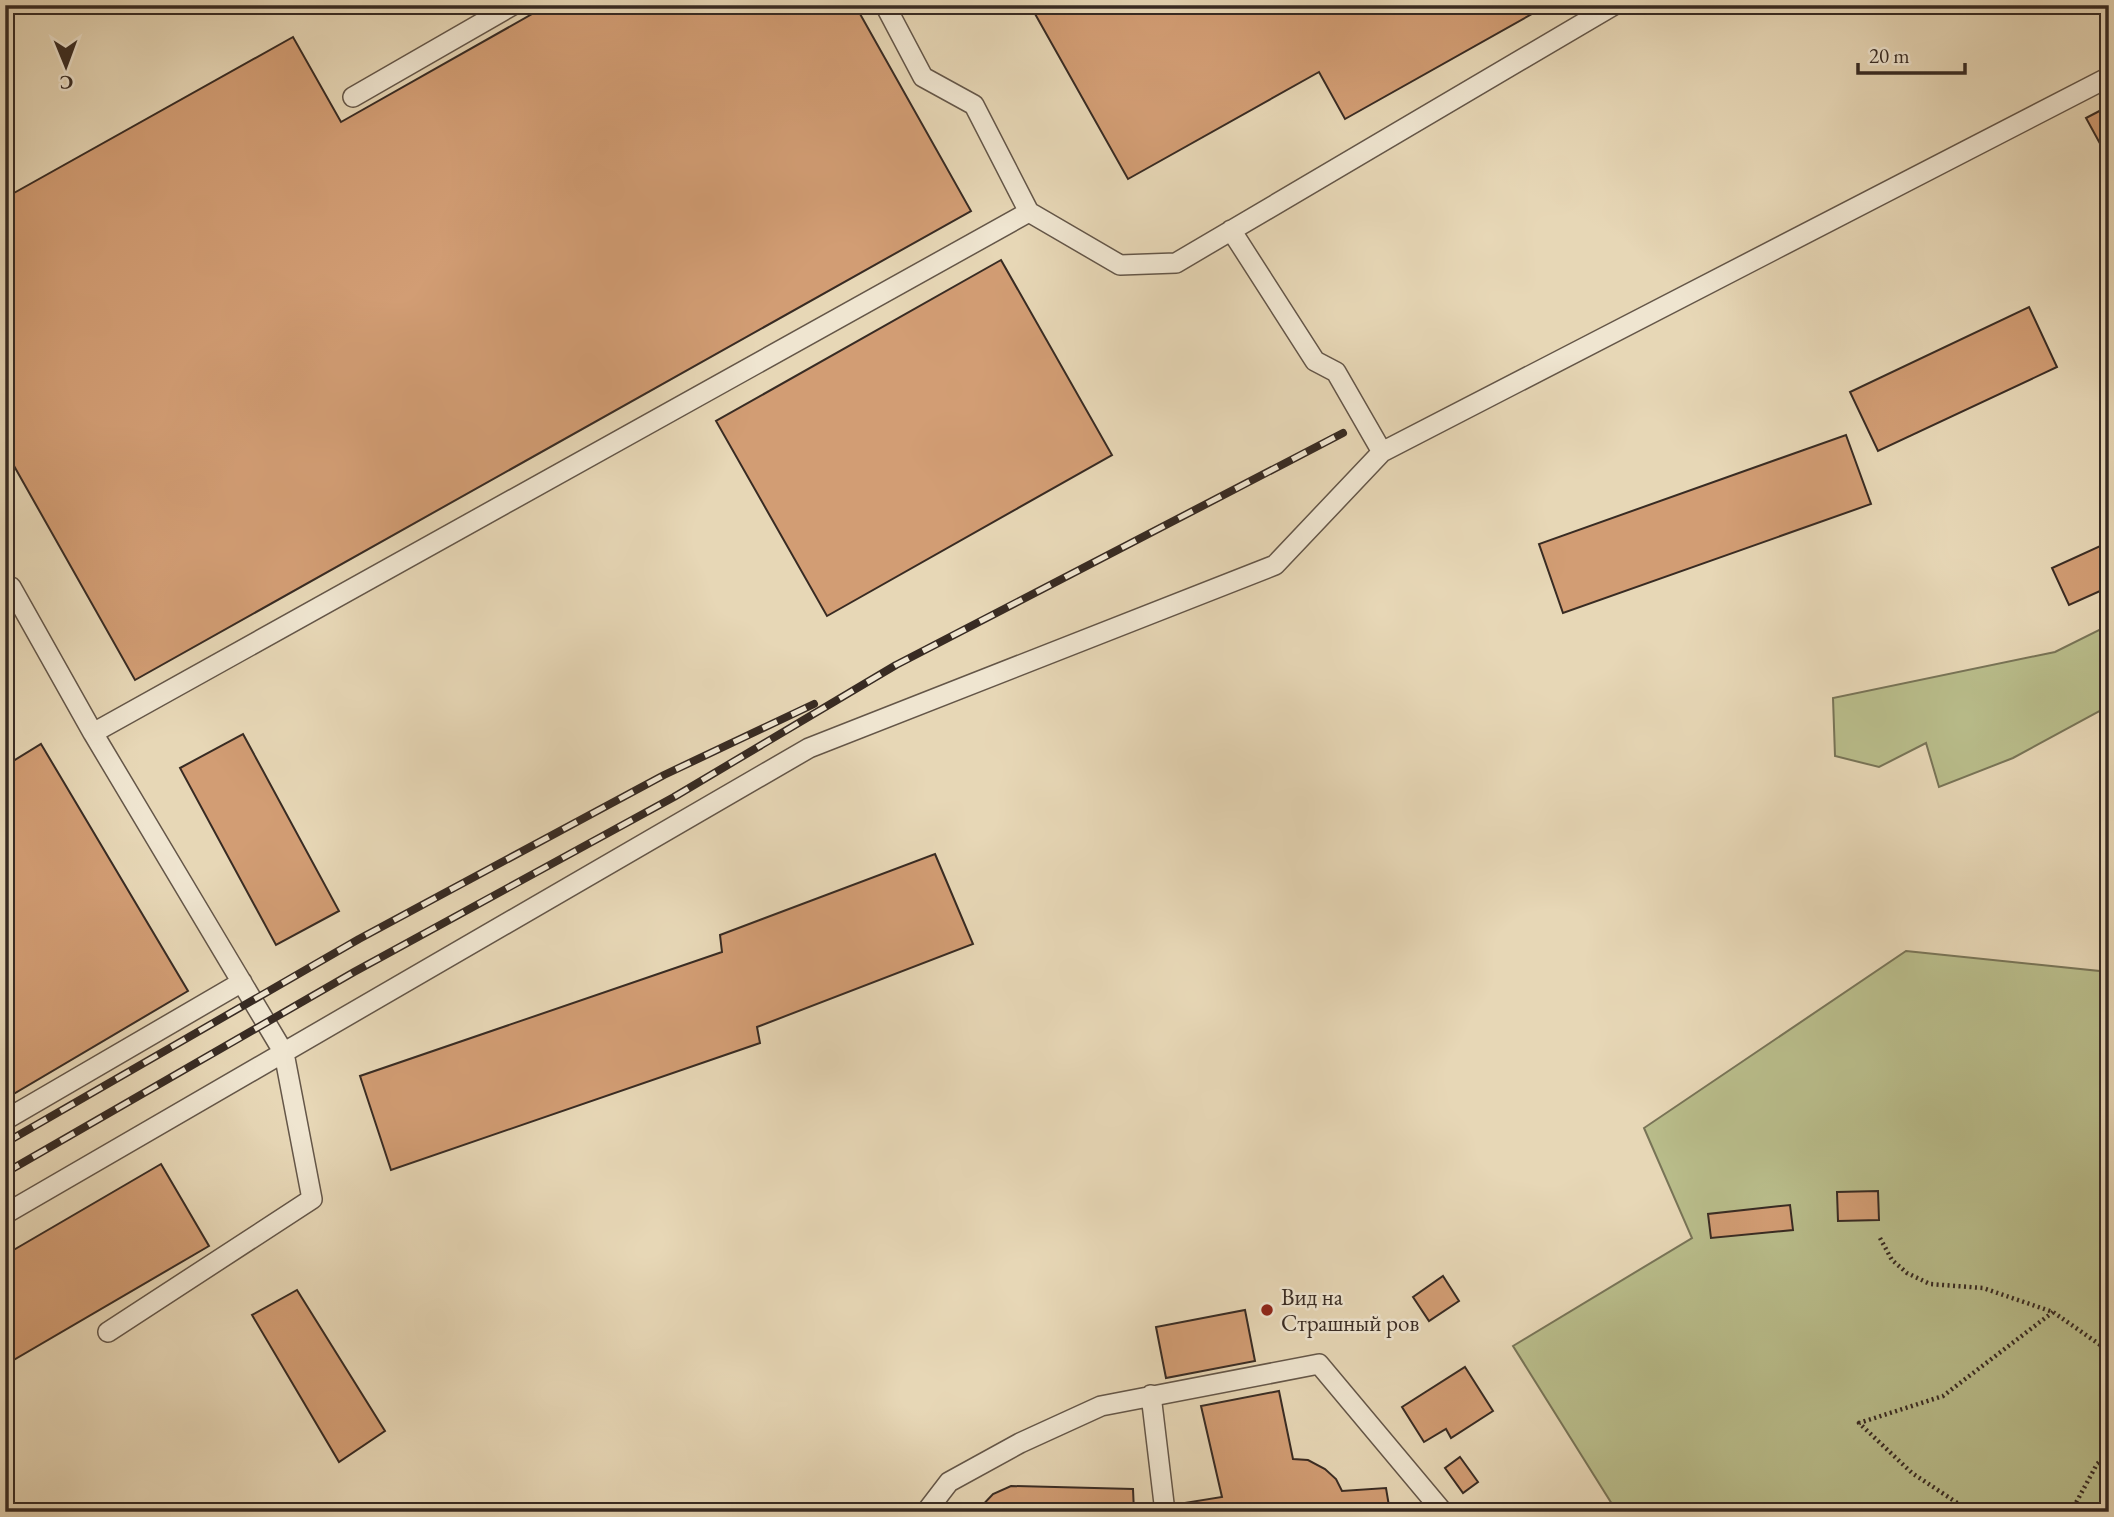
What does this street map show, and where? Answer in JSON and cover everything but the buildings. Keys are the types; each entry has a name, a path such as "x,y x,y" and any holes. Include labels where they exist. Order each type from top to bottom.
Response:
{"lane":[{"path":"353,97 513,5"},
{"path":"885,5 923,77 974,105 1029,212 1120,265 1176,262 1614,5"},
{"path":"5,1214 809,748 1275,565 1382,452 2109,77"},
{"path":"93,733 1029,212"},
{"path":"1231,230 1315,361 1336,372 1382,452"},
{"path":"5,586 11,587 93,733 284,1053 312,1199 108,1332"},
{"path":"5,1120 242,982"},
{"path":"926,1512 949,1482 1020,1443 1101,1406 1319,1364 1443,1512"},
{"path":"1151,1395 1165,1512"}],"path":[{"path":"1880,1238 1892,1259 1907,1273 1930,1284 1983,1288 2053,1312 2109,1351"},
{"path":"1971,1512 1912,1473 1859,1423 1943,1396 2053,1312"},
{"path":"2071,1512 2097,1464 2109,1453"}],"green space":[{"path":"2109,625 2109,706 2013,758 1939,787 1926,743 1879,767 1835,756 1833,698 2055,652"},
{"path":"1906,951 2109,972 2109,1512 1617,1512 1513,1346 1692,1238 1644,1128"}],"railway":[{"path":"5,1173 354,972 674,797 896,665 1343,433"},
{"path":"5,1143 359,939 664,775 814,704"}],"place":[{"name":"Вид на Страшный ров","path":"1267,1310"}]}
